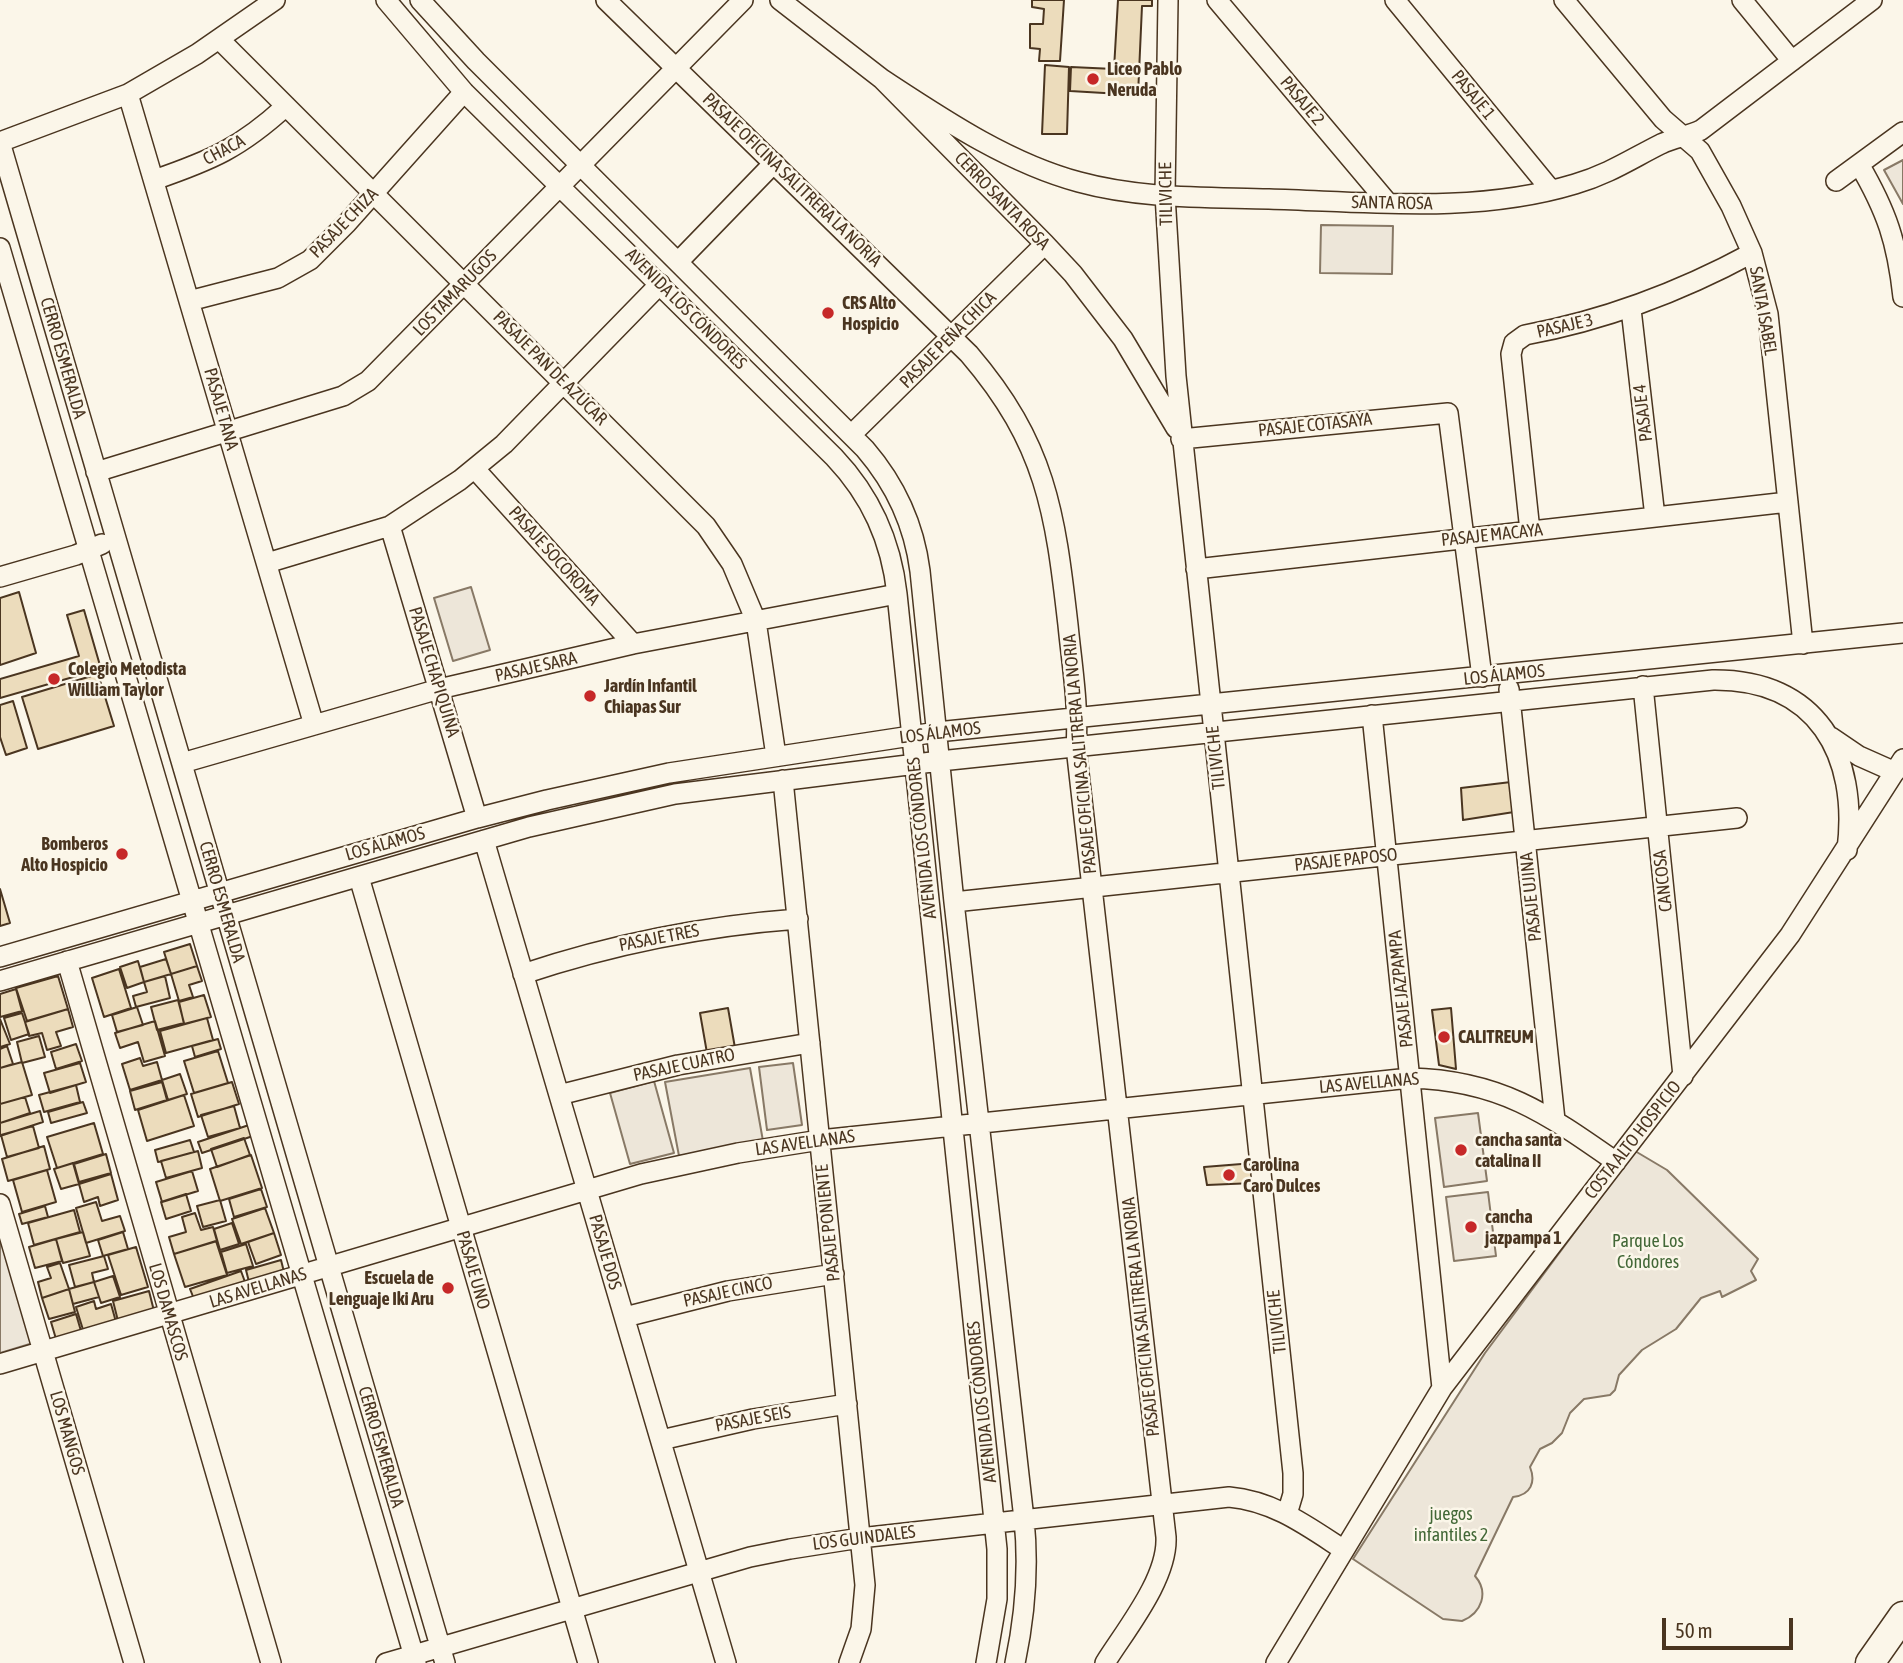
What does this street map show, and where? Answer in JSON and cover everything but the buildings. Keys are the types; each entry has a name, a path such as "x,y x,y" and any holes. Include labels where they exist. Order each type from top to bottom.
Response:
{"highway":[{"path":"1870,1663 1903,1616"}],"street":[{"path":"0,142 128,94 174,68 275,0"},
{"name":"AVENIDA LOS CÓNDORES","path":"386,0 464,92 834,457 859,486 886,538 897,594 995,1523 997,1599 986,1663"},
{"name":"AVENIDA LOS CÓNDORES","path":"420,0 458,43 851,435 889,479 913,533 1024,1519 1026,1584 1015,1663"},
{"name":"PASAJE OFICINA SALITRERA LA NORIA","path":"606,0 952,336 984,371 1026,436 1048,495 1058,541 1078,718 1076,747 1167,1548 1161,1571 1105,1663"},
{"name":"LOS TAMARUGOS","path":"96,472 336,399 355,390 379,370 743,0"},
{"name":"CERRO SANTA ROSA","path":"780,0 882,79 1073,274 1123,339 1164,404 1181,439"},
{"name":"TILIVICHE","path":"1168,0 1165,195 1171,313 1181,439 1293,1473 1293,1494 1287,1514"},
{"name":"PASAJE 2","path":"1217,0 1388,203"},
{"name":"PASAJE 1","path":"1395,0 1551,190"},
{"name":"SANTA ISABEL","path":"1564,0 1663,119 1700,150 1719,182 1752,253 1768,314 1803,644"},
{"path":"1742,0 1792,61"},
{"name":"SANTA ROSA","path":"882,79 950,122 1033,165 1107,189 1165,195 1388,203 1473,202 1551,190 1615,170 1660,145 1706,127 1872,0"},
{"name":"PASAJE PAN DE AZÚCAR","path":"219,38 706,526 737,573 756,621 776,756"},
{"name":"PASAJE CHIZA","path":"189,301 278,278 295,270 323,248 464,92"},
{"name":"PASAJE TANA","path":"128,94 314,725"},
{"name":"CHACA","path":"154,180 225,152 256,133 286,106"},
{"path":"1836,181 1903,132"},
{"name":"CERRO ESMERALDA","path":"0,142 442,1655"},
{"path":"678,262 774,163"},
{"path":"1859,164 1887,217 1899,260 1903,297"},
{"name":"PASAJE PEÑA CHICA","path":"851,435 1045,244"},
{"name":"CERRO ESMERALDA","path":"0,248 9,308 57,439 90,548 160,797 200,923 415,1659"},
{"name":"PASAJE 3","path":"1530,531 1512,348 1519,338 1631,309 1690,285 1752,253"},
{"path":"267,563 390,526 475,469 504,444 660,284"},
{"name":"PASAJE 4","path":"1631,309 1655,517"},
{"name":"PASAJE COTASAYA","path":"1181,439 1448,413 1466,539"},
{"path":"57,439 78,462 96,472"},
{"name":"PASAJE SOCOROMA","path":"475,469 634,644"},
{"name":"PASAJE MACAYA","path":"1196,569 1788,502"},
{"name":"PASAJE CHAPIQUIÑA","path":"390,526 477,818"},
{"path":"0,577 76,555 116,539"},
{"path":"1466,539 1482,677"},
{"name":"PASAJE SARA","path":"181,763 439,689 634,644 897,594"},
{"name":"LOS ÁLAMOS","path":"0,957 477,818 616,783 937,732 1903,633"},
{"name":"PASAJE UJINA","path":"1508,674 1555,1120"},
{"name":"LOS ÁLAMOS","path":"0,981 484,840 621,805 676,794 940,761 1713,680 1749,682 1783,694 1811,714 1830,736 1859,756 1899,766"},
{"name":"CANCOSA","path":"1643,686 1683,1076"},
{"name":"PASAJE JAZPAMPA","path":"1372,715 1442,1388"},
{"name":"LOS ÁLAMOS","path":"1830,736 1847,788 1847,850"},
{"name":"COSTA ALTO HOSPICIO","path":"1276,1663 1442,1388 1790,935 1899,766"},
{"name":"PASAJE PONIENTE","path":"783,780 865,1585 859,1636 849,1663"},
{"path":"160,797 189,789"},
{"name":"PASAJE PAPOSO","path":"954,902 1737,818"},
{"path":"171,832 198,822"},
{"name":"PASAJE DOS","path":"484,840 726,1663"},
{"name":"PASAJE UNO","path":"359,877 587,1663"},
{"name":"PASAJE TRES","path":"523,974 598,951 653,938 737,924 797,919"},
{"name":"LOS DAMASCOS","path":"67,961 271,1663"},
{"name":"PASAJE CUATRO","path":"559,1095 678,1065 810,1043"},
{"name":"LAS AVELLANAS","path":"0,1364 587,1190 696,1161 820,1140 1410,1078 1433,1078 1507,1095 1555,1120 1616,1162"},
{"name":"LOS MANGOS","path":"0,1204 134,1663"},
{"name":"PASAJE CINCO","path":"625,1317 729,1291 834,1274"},
{"name":"PASAJE SEIS","path":"661,1440 753,1419 847,1404"},
{"name":"LOS GUINDALES","path":"386,1663 442,1655 572,1609 763,1554 860,1538 1229,1497 1261,1502 1287,1514 1344,1550"}],"green space":[{"path":"1903,160 1903,204 1884,170"},
{"path":"1321,225 1393,226 1392,274 1320,273"},
{"path":"471,587 490,650 453,661 434,598"},
{"path":"793,1063 802,1125 767,1130 759,1067"},
{"path":"750,1068 763,1141 679,1156 665,1082"},
{"path":"654,1081 674,1153 630,1164 610,1093"},
{"name":"cancha santa catalina II","path":"1478,1113 1487,1181 1444,1187 1435,1118"},
{"name":"Parque Los Cóndores","path":"1635,1151 1667,1170 1758,1259 1751,1271 1756,1280 1722,1297 1720,1291 1701,1298 1676,1329 1642,1350 1619,1375 1615,1390 1610,1395 1584,1399 1570,1413 1562,1433 1552,1443 1540,1449 1530,1467 1532,1483 1528,1491 1513,1497 1475,1576 1482,1589 1479,1607 1462,1621 1443,1619 1353,1559 1485,1353"},
{"name":"cancha jazpampa 1","path":"1488,1192 1496,1256 1454,1261 1446,1197"},
{"path":"0,1234 33,1343 0,1353"}],"place":[{"name":"Liceo Pablo Neruda","path":"1093,79"},
{"name":"CRS Alto Hospicio","path":"828,313"},
{"name":"Colegio Metodista William Taylor","path":"54,679"},
{"name":"Jardín Infantil Chiapas Sur","path":"590,696"},
{"name":"Bomberos Alto Hospicio","path":"122,854"},
{"name":"CALITREUM","path":"1444,1037"},
{"name":"cancha santa catalina II","path":"1461,1150"},
{"name":"Carolina Caro Dulces","path":"1229,1175"},
{"name":"cancha jazpampa 1","path":"1471,1227"},
{"name":"Escuela de Lenguaje Iki Aru","path":"448,1288"}],"park label":[{"name":"juegos infantiles 2","path":"1451,1524"}]}
